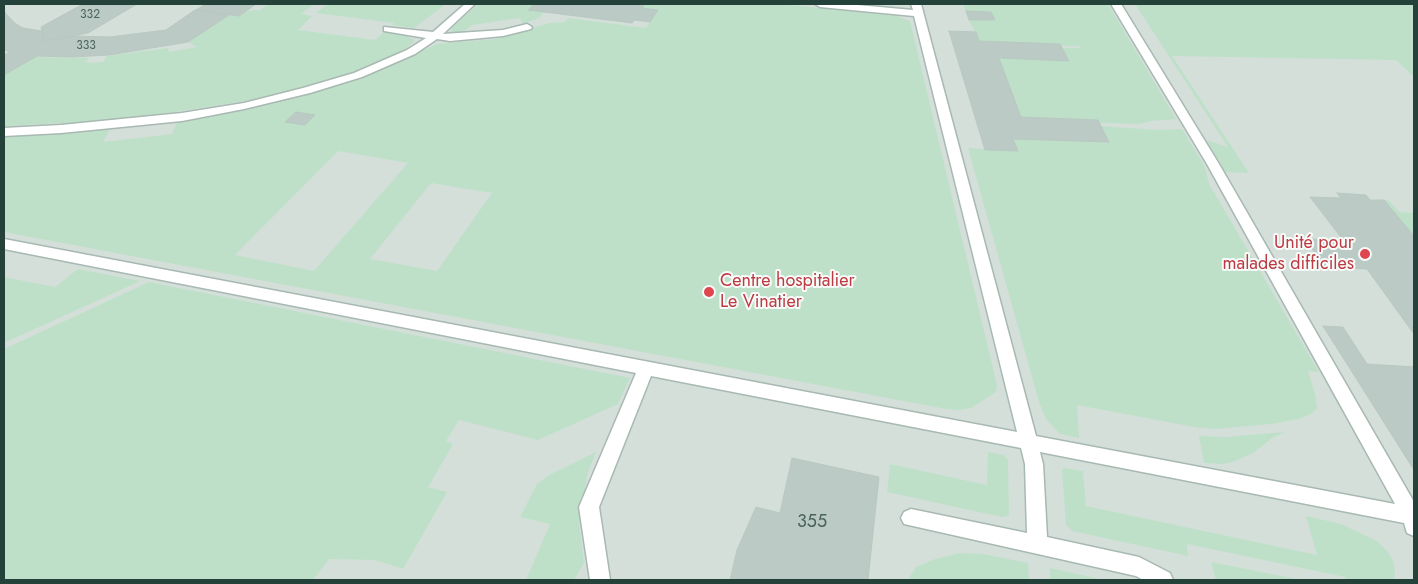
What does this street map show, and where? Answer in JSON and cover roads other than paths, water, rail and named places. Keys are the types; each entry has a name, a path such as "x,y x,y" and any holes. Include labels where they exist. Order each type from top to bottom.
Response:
{"lane":[{"path":"4,132 129,123 182,117 244,106 306,91 358,75 411,52 435,36 470,4"},
{"path":"820,4 918,9 1035,472 1038,544"},
{"path":"1116,4 1213,164 1413,522"},
{"path":"388,29 450,38 478,36 528,27"},
{"path":"4,244 1028,443 1413,522"},
{"path":"600,580 589,507 646,368"},
{"path":"911,518 1139,567 1163,580"}],"place":[{"name":"Unité pour malades difficiles","path":"1365,254"},
{"name":"Centre hospitalier Le Vinatier","path":"709,292"}]}
